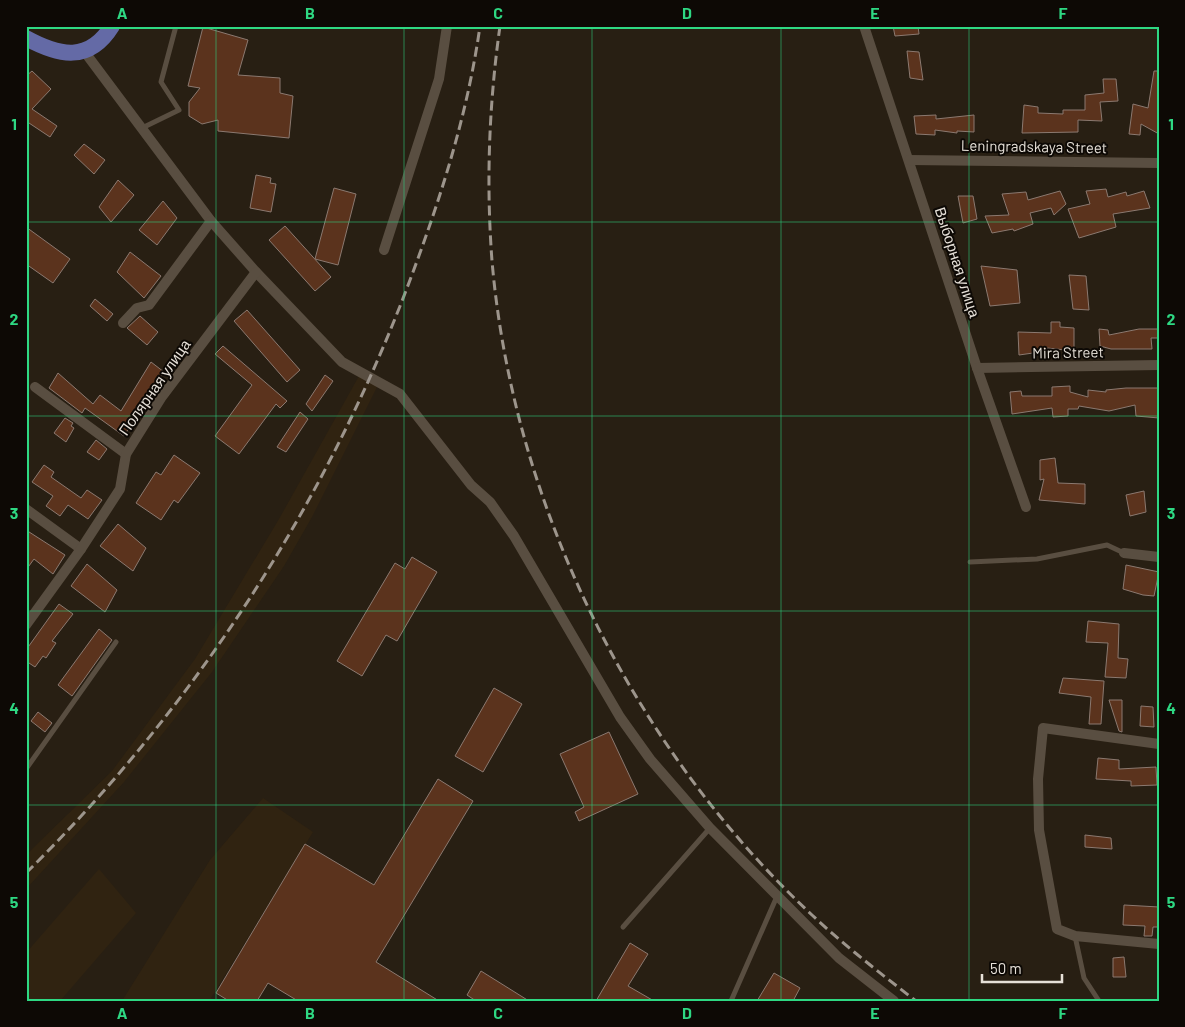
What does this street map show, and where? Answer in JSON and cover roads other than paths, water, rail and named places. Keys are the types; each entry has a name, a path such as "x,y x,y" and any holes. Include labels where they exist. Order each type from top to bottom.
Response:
{"main road":[{"path":"26,38 48,50 62,53 84,52 103,40 112,26"}],"street":[{"path":"384,250 439,79 447,26"},
{"name":"Выборная улица","path":"864,26 977,368 1026,507"},
{"path":"84,52 211,221 256,272 342,362 400,394 416,412 471,485 490,502 514,536 620,717 650,759 710,828 778,894 839,958 894,1001"},
{"name":"Leningradskaya Street","path":"909,160 1159,163"},
{"path":"123,323 137,308 149,305 211,221"},
{"name":"Полярная улица","path":"26,625 81,549 120,489 126,454 161,398 256,272"},
{"name":"Mira Street","path":"977,368 1159,365"},
{"path":"35,387 126,454"},
{"path":"26,509 81,549"},
{"path":"1124,554 1159,558"},
{"path":"1159,744 1043,728 1038,779 1039,830 1056,929 1075,936 1159,944"}],"lane":[{"path":"142,128 180,110 161,82 176,26"},
{"path":"970,562 1037,559 1106,545 1124,554"},
{"path":"26,769 116,642"},
{"path":"623,927 710,828"},
{"path":"731,1001 778,894"},
{"path":"1075,936 1084,978 1099,1001"}],"railway":[{"path":"26,873 89,808 147,739 202,668 253,594 299,516 342,437 380,355 413,272 434,211 469,89 480,26"},
{"path":"500,26 493,85 489,172 492,261 504,352 526,443 555,531 593,617 638,699 689,777 748,849 812,915 876,970 916,1001"}]}
